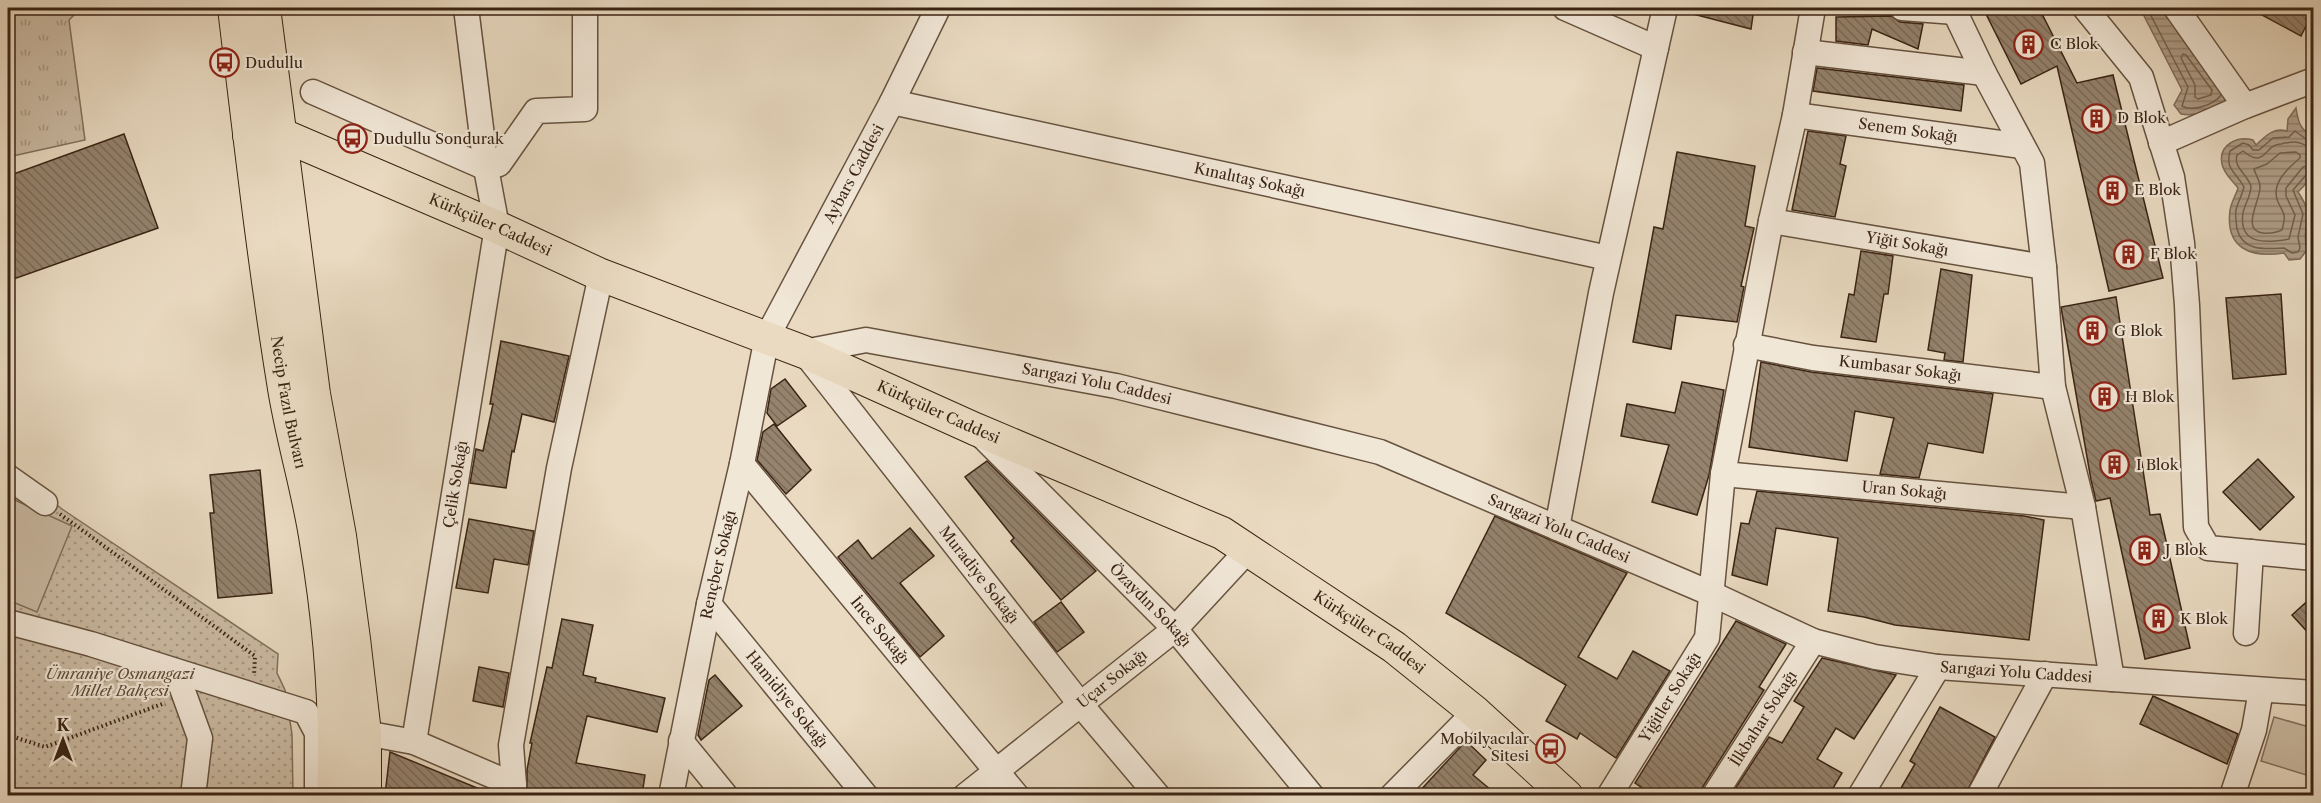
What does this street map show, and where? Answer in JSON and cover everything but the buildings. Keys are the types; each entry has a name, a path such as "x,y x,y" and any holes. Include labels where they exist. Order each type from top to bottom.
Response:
{"main road":[{"name":"Necip Fazıl Bulvarı","path":"234,8 265,135 340,536 365,733 365,795"},
{"name":"Necip Fazıl Bulvarı","path":"264,8 265,135 283,385 316,541 330,644 335,727 333,795"},
{"name":"Kürkçüler Caddesi","path":"265,135 497,227 601,275 804,352 975,429 1222,532 1394,647 1474,712 1568,795"}],"street":[{"name":"Çelik Sokağı","path":"414,742 497,227 486,168 466,8"},
{"path":"313,92 486,168 494,168 536,111 585,109 585,8"},
{"name":"Aybars Caddesi","path":"767,337 892,102 938,8"},
{"path":"1565,8 1656,48"},
{"path":"1557,528 1608,258 1665,8"},
{"name":"Yiğitler Sokağı","path":"1609,795 1707,638 1723,474 1770,221 1795,115 1813,8"},
{"path":"1902,8 1954,10 1984,73 2032,163 2044,267 2053,387 2084,507 2112,679"},
{"path":"2085,8 2141,77 2172,177 2182,243 2189,346 2196,527 2208,548 2313,558"},
{"path":"2176,8 2245,106"},
{"path":"1805,52 1984,73"},
{"path":"2161,143 2245,106 2313,80"},
{"name":"Kınalıtaş Sokağı","path":"892,102 1608,258"},
{"name":"Senem Sokağı","path":"1795,115 2022,147"},
{"name":"Yiğit Sokağı","path":"1770,221 2044,267"},
{"path":"365,733 414,742 513,790 511,745 559,468 601,275"},
{"name":"Rençber Sokağı","path":"671,795 709,604 742,464 767,337"},
{"name":"Sarıgazi Yolu Caddesi","path":"804,352 866,340 1116,386 1380,452 1712,594 1813,641 1875,657 1938,668 2313,693"},
{"name":"Kumbasar Sokağı","path":"1746,345 1813,358 2053,387"},
{"name":"Muradiye Sokağı","path":"804,352 1081,705 1158,795"},
{"name":"Özaydın Sokağı","path":"975,429 1175,629 1312,795"},
{"name":"İnce Sokağı","path":"742,464 1017,795"},
{"name":"Uran Sokağı","path":"1723,474 2084,507"},
{"path":"8,477 45,503"},
{"name":"Uçar Sokağı","path":"965,795 1175,629 1248,550"},
{"path":"2246,633 2251,552"},
{"name":"Hamidiye Sokağı","path":"709,604 866,795"},
{"path":"8,622 91,644 306,712 317,733 317,795"},
{"name":"İlkbahar Sokağı","path":"1714,795 1813,641"},
{"path":"1860,795 1938,668"},
{"path":"176,672 200,738 193,795"},
{"path":"1979,795 2045,674"},
{"path":"2232,795 2254,730 2261,690"},
{"path":"1392,795 1474,712"},
{"path":"681,741 726,795"}],"path":[{"path":"45,503 255,656 254,694"},
{"path":"8,735 45,747 185,696"}],"green space":[{"path":"8,8 81,8 69,20 85,140 8,157"},
{"name":"Ümraniye Osmangazi Millet Bahçesi","path":"8,468 62,509 278,654 277,673 285,690 292,734 293,795 8,795"},
{"path":"8,497 72,526 37,612 8,600"},
{"path":"2274,717 2313,728 2313,777 2261,761"}],"water":[{"path":"2140,8 2168,8 2227,99 2206,112 2181,114 2174,105 2182,90"},
{"path":"2296,108 2300,125 2313,135 2314,159 2309,179 2298,192 2304,201 2307,215 2305,241 2307,250 2300,259 2289,260 2284,253 2251,252 2236,242 2230,223 2231,207 2238,188 2224,171 2222,157 2223,151 2230,143 2247,139 2253,140 2256,145 2274,131 2287,131 2288,119"}],"place":[{"name":"C Blok","path":"2029,44"},
{"name":"Dudullu","path":"224,63"},
{"name":"D Blok","path":"2096,118"},
{"name":"Dudullu Sondurak","path":"352,139"},
{"name":"E Blok","path":"2113,190"},
{"name":"F Blok","path":"2129,254"},
{"name":"G Blok","path":"2093,331"},
{"name":"H Blok","path":"2104,397"},
{"name":"I Blok","path":"2115,465"},
{"name":"J Blok","path":"2144,550"},
{"name":"K Blok","path":"2159,619"},
{"name":"Mobilyacılar Sitesi","path":"1550,748"}]}
